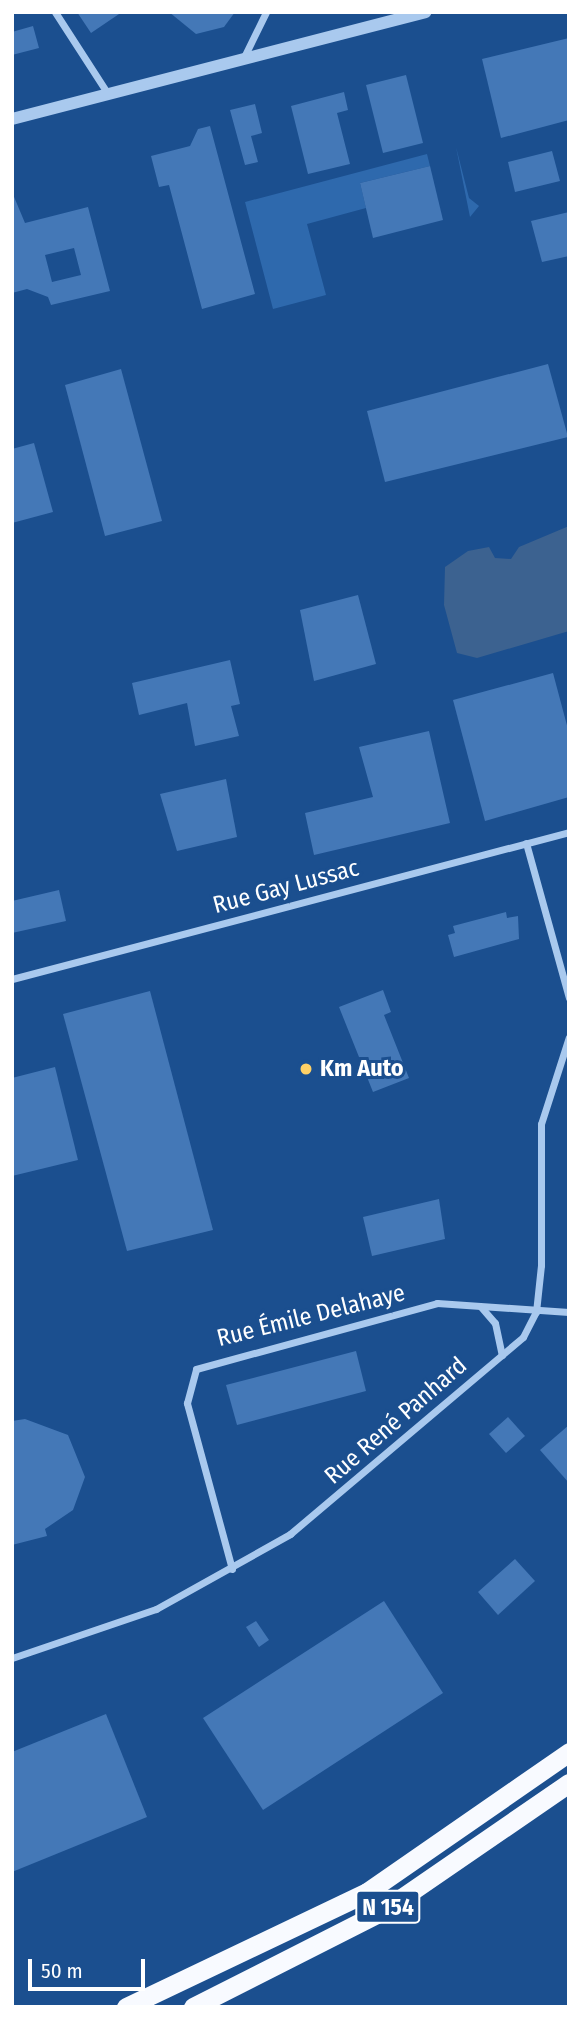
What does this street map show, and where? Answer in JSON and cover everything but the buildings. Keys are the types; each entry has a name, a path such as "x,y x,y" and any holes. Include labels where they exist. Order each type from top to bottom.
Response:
{"highway":[{"name":"N 154","path":"126,2007 367,1892 569,1752"},
{"name":"N 154","path":"193,2007 384,1910 569,1783"}],"street":[{"path":"55,12 108,94"},
{"path":"244,58 266,12"},
{"path":"12,119 425,12"},
{"name":"Rue Gay Lussac","path":"12,979 569,832"},
{"path":"526,843 569,998"},
{"path":"536,1312 541,1124 569,1037"},
{"name":"Rue Émile Delahaye","path":"232,1569 187,1403 196,1369 438,1303 536,1312 569,1312"},
{"path":"477,1305 495,1323 502,1355"},
{"name":"Rue René Panhard","path":"12,1658 156,1609 232,1569 332,1502 523,1337 536,1312"}],"shaded area":[{"path":"456,147 469,198 479,206 470,217"},
{"path":"427,154 430,166 360,183 366,208 307,224 326,295 273,309 245,202"},
{"path":"569,526 569,631 477,658 457,653 444,605 445,567 468,551 489,547 495,558 511,559 519,547"}],"place":[{"name":"Km Auto","path":"306,1069"}]}
